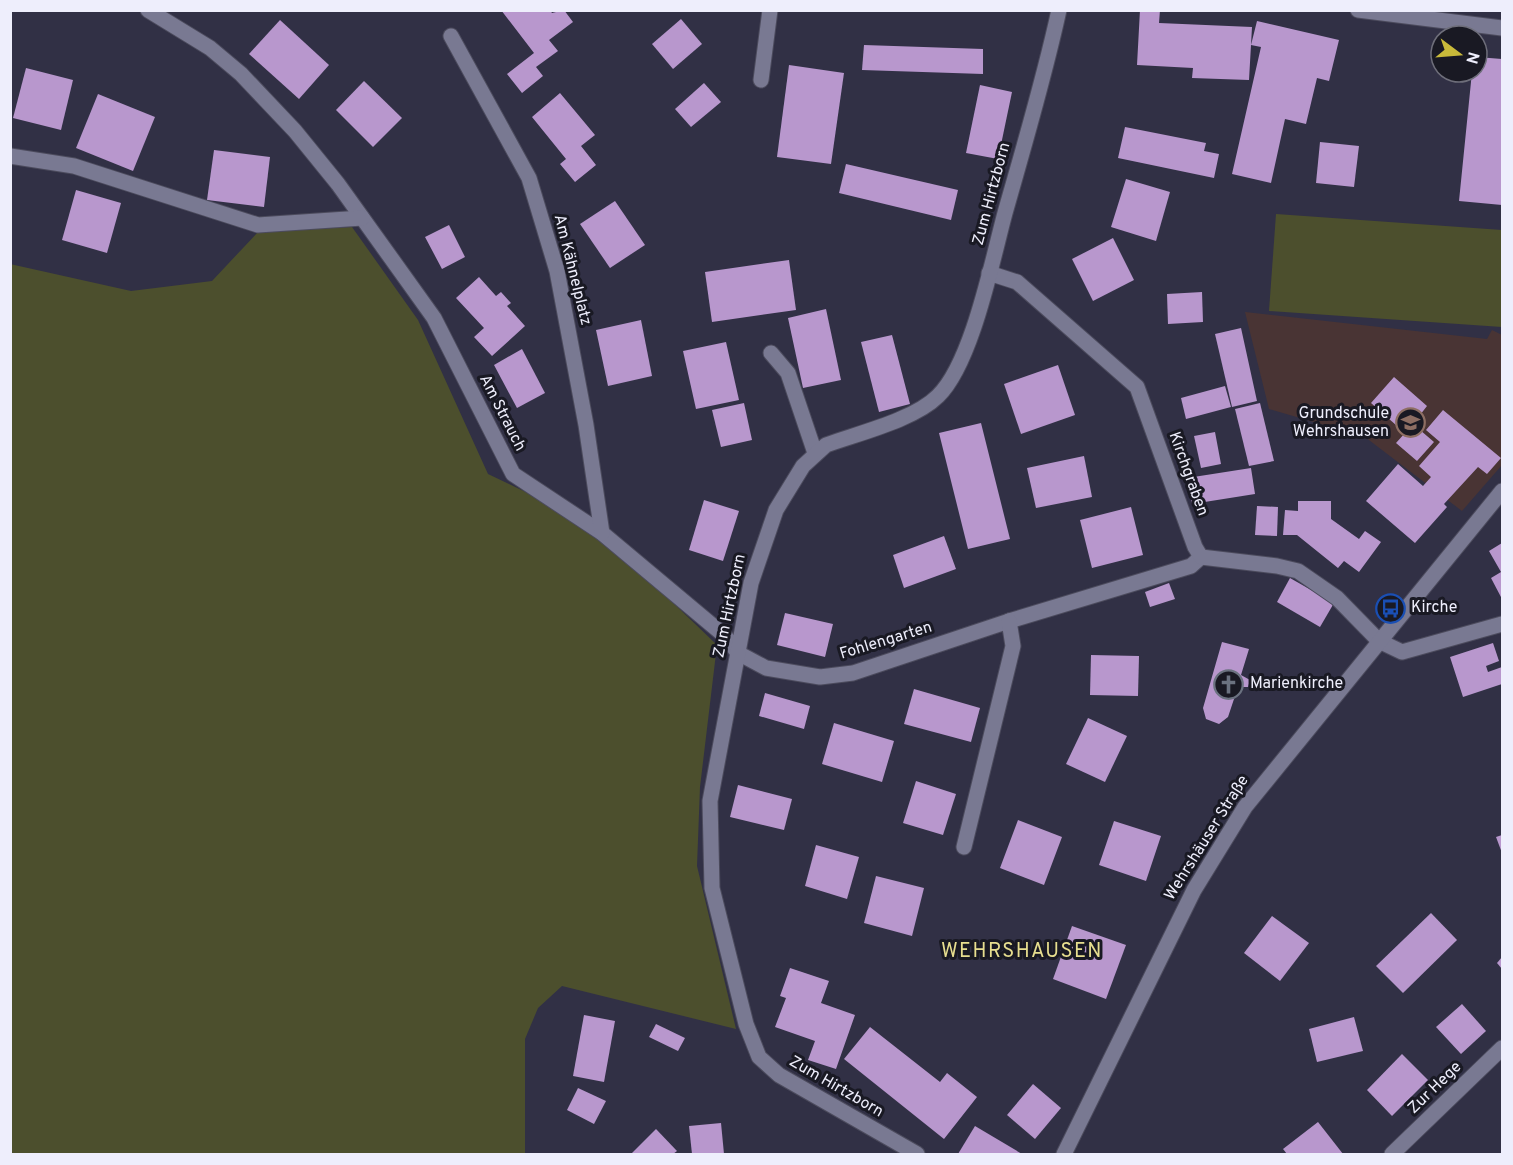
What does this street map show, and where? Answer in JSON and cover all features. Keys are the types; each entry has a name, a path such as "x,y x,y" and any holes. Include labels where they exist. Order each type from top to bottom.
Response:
{"street":[{"name":"Am Strauch","path":"148,10 210,48 241,75 295,131 362,218 434,318 513,474 602,532 724,636 738,653"},
{"path":"761,80 770,10"},
{"name":"Zum Hirtzborn","path":"917,1155 779,1076 759,1057 746,1024 712,888 710,801 751,583 764,540 790,485 815,453 826,445 918,410 938,397 964,357 989,273 1059,10"},
{"path":"1358,10 1503,28"},
{"name":"Am Kähnelplatz","path":"451,36 530,178 557,271 586,425 602,532"},
{"path":"10,156 74,166 258,225 362,218"},
{"name":"Kirchgraben","path":"989,273 1017,282 1137,387 1195,547 1201,557"},
{"path":"771,353 788,372 815,453"},
{"name":"Wehrshäuser Straße","path":"1064,1155 1194,890 1225,837 1264,781 1503,491"},
{"path":"1201,557 1209,560 1277,566 1298,571 1337,598 1379,641 1402,652 1503,624"},
{"name":"Fohlengarten","path":"738,653 766,668 799,675 820,677 853,673 1009,621 1191,566 1201,557"},
{"path":"964,847 1013,646 1009,621"},
{"name":"Zur Hege","path":"1392,1155 1503,1048"}],"shaded area":[{"name":"Grundschule Wehrshausen","path":"1245,312 1487,339 1492,330 1502,335 1502,465 1462,511 1365,437 1269,409"}],"green space":[{"path":"1276,214 1502,230 1502,327 1269,311"},
{"path":"352,227 418,320 488,474 590,523 717,645 700,787 697,866 736,1029 562,986 538,1008 525,1039 525,1154 11,1154 10,264 131,291 212,281 258,232"}],"building":[{"path":"501,10 550,10 552,13 564,10 573,22 549,40 558,51 536,67 543,76 522,93 507,74 534,53"},
{"path":"1140,10 1160,10 1159,23 1252,27 1249,80 1192,78 1193,68 1137,65"},
{"path":"681,19 702,44 673,69 652,44"},
{"path":"280,20 329,65 299,99 249,54"},
{"path":"1257,21 1339,40 1329,81 1317,78 1306,124 1285,119 1271,183 1232,174 1261,47 1251,45"},
{"path":"864,45 983,49 983,74 862,70"},
{"path":"1489,58 1502,59 1502,205 1459,201 1471,84 1489,84"},
{"path":"789,65 844,73 831,164 777,157"},
{"path":"26,68 73,80 61,130 13,118"},
{"path":"364,81 402,118 373,147 336,110"},
{"path":"704,83 721,102 691,127 675,109"},
{"path":"980,85 1012,92 998,159 966,153"},
{"path":"560,93 595,135 581,146 596,165 575,182 560,164 566,159 532,117"},
{"path":"98,94 155,117 133,171 76,148"},
{"path":"1125,127 1206,143 1204,151 1219,154 1214,178 1118,158"},
{"path":"1320,142 1359,146 1354,187 1316,183"},
{"path":"214,150 270,157 264,207 207,200"},
{"path":"846,164 958,190 951,220 839,193"},
{"path":"1126,179 1170,192 1156,241 1111,227"},
{"path":"76,190 121,203 107,253 62,240"},
{"path":"615,201 645,245 610,268 580,224"},
{"path":"449,225 465,257 442,269 425,237"},
{"path":"1113,238 1134,280 1093,301 1072,259"},
{"path":"789,260 796,310 712,322 705,272"},
{"path":"479,277 496,296 501,292 511,303 507,306 525,326 492,356 474,337 484,328 456,298"},
{"path":"1202,292 1203,322 1168,324 1167,294"},
{"path":"826,309 841,380 803,388 788,318"},
{"path":"641,320 652,376 608,386 596,330"},
{"path":"1241,328 1257,401 1232,407 1215,334"},
{"path":"892,335 910,404 879,412 861,342"},
{"path":"726,342 739,400 696,409 683,351"},
{"path":"522,349 545,393 517,408 494,365"},
{"path":"1058,365 1075,415 1021,434 1004,384"},
{"path":"1394,377 1427,406 1413,424 1434,442 1417,461 1396,443 1405,433 1371,403"},
{"path":"1225,386 1231,407 1186,419 1181,398"},
{"path":"744,403 752,440 721,447 712,410"},
{"path":"1260,403 1274,461 1249,466 1235,409"},
{"path":"1443,410 1501,458 1487,474 1478,467 1444,504 1447,507 1415,543 1366,501 1398,464 1423,486 1431,477 1419,466 1440,442 1426,430"},
{"path":"981,423 1010,539 968,549 939,433"},
{"path":"1215,432 1221,464 1201,468 1194,436"},
{"path":"1084,456 1092,497 1036,508 1027,468"},
{"path":"1251,468 1255,494 1192,504 1187,478"},
{"path":"704,500 739,511 723,561 689,550"},
{"path":"1298,501 1331,501 1331,519 1359,539 1365,531 1381,542 1359,572 1344,561 1338,568 1297,535 1283,535 1285,510 1298,511"},
{"path":"1257,506 1278,507 1277,536 1255,535"},
{"path":"1131,507 1143,555 1092,568 1080,520"},
{"path":"944,536 956,569 904,588 893,555"},
{"path":"1502,543 1502,599 1491,578 1501,572 1489,551"},
{"path":"1290,578 1334,603 1320,627 1277,602"},
{"path":"1169,583 1175,599 1150,607 1145,592"},
{"path":"785,613 833,624 825,657 777,645"},
{"name":"Marienkirche","path":"1222,642 1249,649 1241,675 1250,680 1248,687 1238,687 1228,717 1219,724 1206,719 1203,708"},
{"path":"1493,643 1499,661 1486,666 1488,672 1502,667 1502,684 1463,697 1450,657"},
{"path":"1091,655 1139,656 1138,696 1090,695"},
{"path":"914,689 980,708 971,742 904,724"},
{"path":"765,693 810,706 804,729 759,716"},
{"path":"1088,718 1127,736 1105,782 1066,764"},
{"path":"834,723 894,741 882,782 822,764"},
{"path":"916,781 956,794 943,835 903,823"},
{"path":"738,785 792,799 784,830 730,817"},
{"path":"1018,820 1062,837 1044,885 1000,868"},
{"path":"1114,821 1161,836 1146,881 1099,865"},
{"path":"1502,835 1502,853 1496,837"},
{"path":"816,845 859,857 847,899 805,886"},
{"path":"876,876 924,888 912,936 864,923"},
{"path":"1431,913 1457,940 1403,993 1376,966"},
{"path":"1272,916 1309,943 1280,981 1244,953"},
{"path":"1072,926 1126,945 1106,999 1053,979"},
{"path":"1502,957 1502,969 1497,963"},
{"path":"790,968 829,981 821,1003 855,1015 836,1069 808,1060 815,1041 775,1027 786,998 780,996"},
{"path":"1462,1004 1486,1031 1461,1054 1436,1027"},
{"path":"584,1015 615,1021 604,1082 573,1076"},
{"path":"1354,1017 1363,1051 1317,1062 1309,1029"},
{"path":"656,1024 685,1038 678,1051 649,1037"},
{"path":"870,1027 940,1082 947,1073 977,1097 944,1139 844,1059"},
{"path":"1402,1054 1428,1080 1392,1116 1367,1090"},
{"path":"1033,1084 1061,1108 1035,1139 1007,1115"},
{"path":"578,1088 606,1101 594,1124 567,1110"},
{"path":"1318,1122 1343,1154 1287,1154 1283,1149"},
{"path":"721,1123 724,1154 692,1154 689,1126"},
{"path":"975,1126 1022,1154 958,1154"},
{"path":"656,1129 677,1151 673,1154 631,1154"}],"place":[{"name":"Grundschule Wehrshausen","path":"1410,423"},
{"name":"Kirche","path":"1390,608"},
{"name":"Marienkirche","path":"1229,684"}],"district":[{"name":"WEHRSHAUSEN","path":"1022,952"}]}
